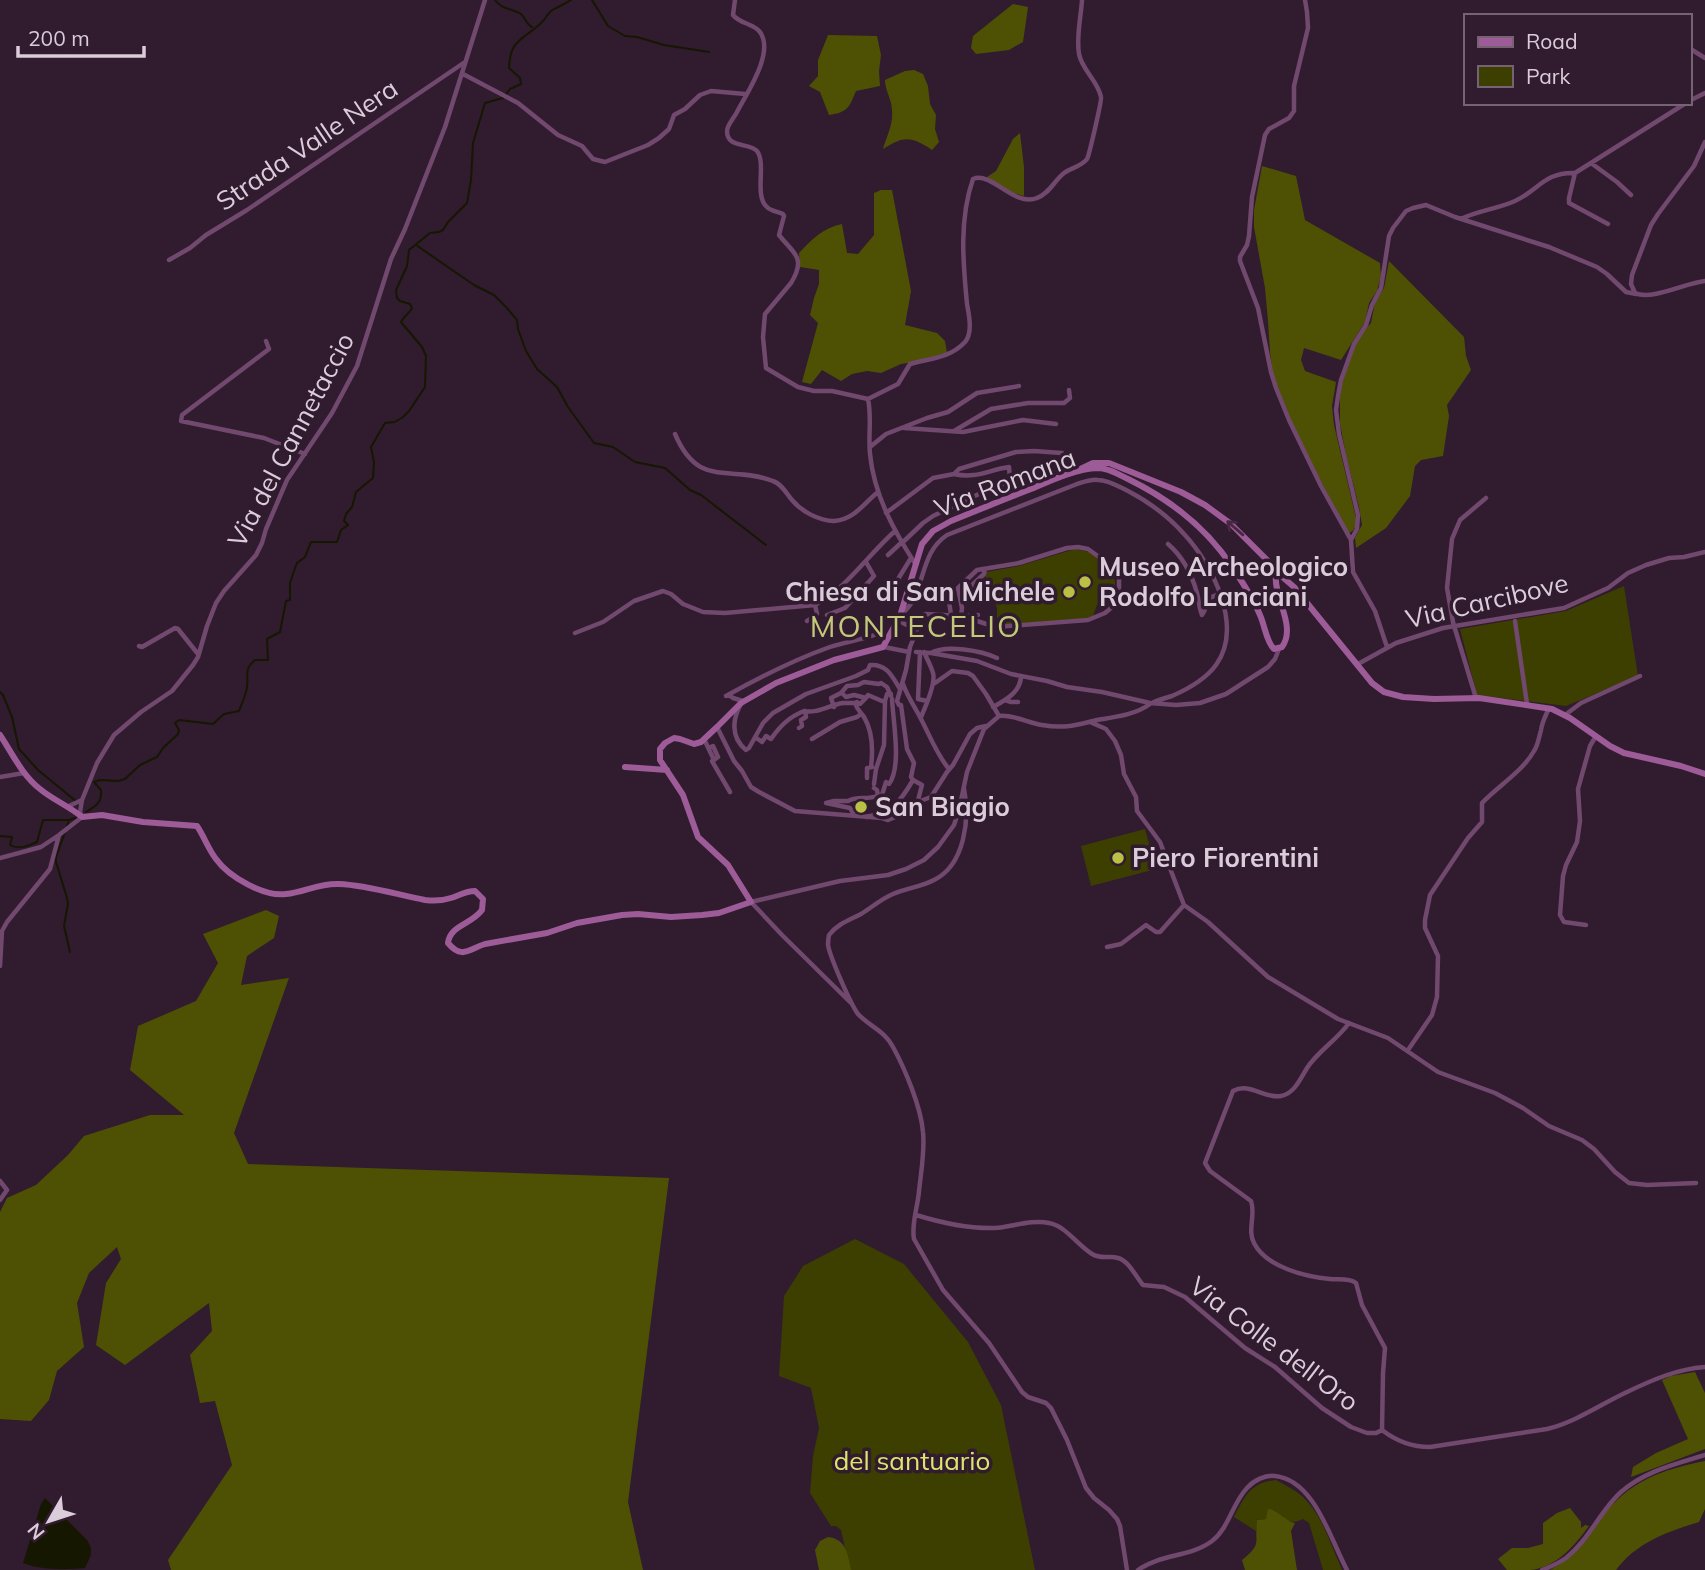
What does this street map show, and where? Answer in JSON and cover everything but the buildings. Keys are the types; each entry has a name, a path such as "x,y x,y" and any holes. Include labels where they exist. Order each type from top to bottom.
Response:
{"street":[{"name":"Via del Cannetaccio","path":"82,800 97,763 114,735 172,691 193,665 216,603 256,555 287,480 332,413 357,366 391,259 445,127 485,0"},
{"path":"735,0 734,18 759,30 763,53 755,80 728,127 728,135 736,144 753,147 760,156 763,202 766,207 783,214 779,235 798,257 795,277 765,314 763,337 766,368 798,387 868,398 899,383 910,364 946,355 967,338 969,324 964,275 964,223 973,179 982,178 1016,197 1033,199 1044,195 1061,175 1087,159 1101,98 1079,53 1082,0"},
{"path":"1304,0 1308,31 1294,86 1294,111 1289,118 1269,129 1265,135 1252,197 1249,236 1240,261 1258,308 1276,388 1321,486 1351,540"},
{"name":"Strada Valle Nera","path":"169,260 466,61"},
{"path":"463,74 518,103 558,135 582,146 593,159 606,162 659,138 669,129 674,115 700,95 711,91 746,94"},
{"path":"1461,219 1519,199 1552,176 1575,173 1683,105"},
{"path":"1636,293 1631,287 1631,278 1651,225 1691,170 1705,142"},
{"path":"1591,163 1631,195"},
{"path":"1575,173 1569,203 1608,224"},
{"path":"1387,647 1375,611 1353,572 1351,540 1357,529 1358,515 1339,434 1337,399 1354,342 1366,325 1381,288 1389,236 1405,212 1428,205 1461,219 1549,247 1607,274 1626,292 1647,296 1705,281"},
{"path":"266,341 269,349 182,415 181,421 264,438 305,454"},
{"path":"869,449 883,436 948,412 979,393 1019,386"},
{"path":"954,431 991,409 1028,402 1064,402 1070,398 1069,390"},
{"path":"868,398 869,449 878,492 895,531 916,565"},
{"path":"904,428 971,431 1023,420 1056,424"},
{"path":"675,434 682,450 694,463 714,473 745,473 774,481 781,485 798,505 822,519 838,521 852,516 878,492"},
{"path":"954,474 959,469 1016,452 1062,453"},
{"path":"1073,473 1086,465 1108,462 1181,492 1205,505 1233,525 1283,576 1378,688 1393,695 1476,698 1549,709 1565,715 1627,754 1705,774"},
{"path":"886,513 933,478 954,474 986,474 1009,467 1010,479 933,516 888,555"},
{"name":"Via Romana","path":"883,648 899,618 924,541 937,528 1073,473 1098,468 1113,472 1162,498 1194,521 1211,538 1258,610 1271,646 1279,649"},
{"path":"0,858 41,847 82,817 102,815 143,822 197,826 221,865 248,884 269,894 283,895 313,886 341,884 438,901 475,891 483,899 482,910 449,937 448,943 459,952 468,952 485,944 547,933 577,923 622,915 719,913 751,902 839,881 888,875 914,866 932,854 954,825 967,772 986,726 999,716 1005,715 1030,723 1056,727 1073,726 1122,716 1175,695 1206,676 1218,662 1224,649 1227,625 1220,594 1209,569 1182,532 1149,503 1106,481 1094,480 938,541 930,551 912,601 899,618"},
{"path":"1476,698 1453,622 1447,589 1452,542 1460,520 1486,498"},
{"path":"575,632 604,622 634,601 663,592 703,612 767,611 815,605 843,586 895,531"},
{"path":"1168,544 1176,551 1188,573 1202,615 1208,599 1220,594"},
{"path":"1067,548 1088,550 1106,562 1119,579 1117,597 1112,607 1098,617 1088,620 996,627 962,616 958,589 977,570 1019,563 1067,548"},
{"name":"Via Carcibove","path":"1358,664 1387,647 1443,628 1564,608 1646,565 1705,552"},
{"path":"890,600 895,584 911,558"},
{"path":"827,615 845,608 874,576 866,562"},
{"path":"958,589 963,592 969,590 984,575 986,569"},
{"path":"853,1004 751,902 726,863 698,837 683,795 659,755 667,741 678,738 694,744 718,727 743,701 772,684 834,660 883,648 977,661 1021,677 1151,703 1191,704 1220,697 1267,668 1285,643 1283,608 1275,579 1278,574 1283,576"},
{"path":"947,587 951,615"},
{"path":"969,590 971,597 988,600"},
{"path":"807,621 817,614 815,605"},
{"path":"911,704 918,699 916,630 923,615 978,615"},
{"path":"743,701 727,695 796,660 877,634 879,625 887,617 899,618 916,630"},
{"path":"1515,621 1527,704"},
{"path":"139,646 152,642 175,628 198,655"},
{"path":"931,653 938,649 954,649 981,652 997,658"},
{"path":"915,651 933,674 934,683"},
{"path":"893,698 902,686 915,651"},
{"path":"743,701 734,727 737,741 748,750 773,713 806,694 856,676 868,670 870,665 880,665 902,686 949,769"},
{"path":"920,717 934,683 952,671 972,676 999,716"},
{"path":"1565,715 1581,703 1640,676"},
{"path":"993,706 1005,700 1019,686 1021,677"},
{"path":"834,707 831,698 847,686 864,682 881,683 887,687 893,698 896,760 894,777 889,784 886,782 879,795 827,803 850,808 853,815 863,817 883,813 893,807 913,780"},
{"path":"841,692 845,697 854,695 866,698"},
{"path":"874,768 884,745 887,694 902,707 907,749 914,763 911,777 922,785 918,806"},
{"path":"755,737 762,742 766,736 771,739 791,717 805,711 843,703 860,704 868,695 885,701"},
{"path":"918,699 927,701"},
{"path":"1005,700 1018,702"},
{"path":"855,704 865,719 872,743 874,786 879,795"},
{"path":"1408,1050 1432,1014 1437,997 1438,956 1425,928 1430,895 1468,838 1482,822 1482,803 1532,755 1549,709"},
{"path":"799,728 802,726 801,720 806,717 805,711"},
{"path":"812,739 840,722 861,714"},
{"path":"1090,723 1106,729 1115,741 1121,755 1124,774 1136,797 1137,811 1160,842 1184,905 1206,920 1272,980 1332,1016 1385,1036 1439,1073 1492,1092 1585,1142 1629,1183 1696,1183"},
{"path":"718,727 734,761 751,787 759,792 795,811 891,820 908,814 923,800 931,797 971,732 986,726"},
{"path":"884,729 895,728"},
{"path":"0,735 24,773 38,788 82,817"},
{"path":"1586,925 1565,922 1560,915 1564,872 1579,834 1581,812 1578,788 1590,746 1596,736"},
{"path":"704,739 714,760 712,761 730,792"},
{"path":"625,767 667,770"},
{"path":"867,778 867,768 874,768"},
{"path":"0,777 24,773"},
{"path":"964,789 964,836 947,871 933,881 888,896 835,929 828,943 861,1017 883,1032 891,1042 920,1114 924,1136 914,1237 948,1297 987,1340 1022,1392 1051,1408 1066,1436 1086,1488 1117,1518 1127,1570"},
{"path":"68,807 82,800"},
{"path":"82,800 82,817"},
{"path":"0,966 2,931 50,869 59,835"},
{"path":"1107,947 1121,944 1146,925 1160,932 1184,905"},
{"path":"1349,1023 1311,1063 1286,1095 1276,1096 1245,1088 1233,1091 1205,1165 1251,1200 1252,1239 1268,1258 1307,1276 1334,1280 1351,1279 1356,1283 1361,1302 1385,1348 1382,1430"},
{"path":"0,1181 7,1190 0,1200"},
{"name":"Via Colle dell'Oro","path":"916,1215 951,1225 982,1228 1041,1222 1053,1224 1096,1256 1121,1260 1144,1286 1164,1287 1183,1296 1245,1348 1282,1372 1331,1414 1362,1432 1382,1430 1403,1442 1430,1447 1548,1429 1662,1376 1705,1367"},
{"path":"1542,1570 1567,1556 1611,1502 1631,1484 1664,1468 1705,1455"},
{"path":"1138,1570 1155,1560 1198,1549 1212,1541 1224,1527 1249,1486 1259,1479 1272,1476 1291,1482 1313,1502 1347,1570"}],"green space":[{"path":"1075,549 1092,553 1099,558 1114,577 1115,592 1107,606 1097,605 1093,616 1089,618 1001,625 1001,620 997,618 995,601 990,602 986,587 980,587 979,582 986,576 986,572 1019,566"},
{"path":"1624,586 1638,676 1566,706 1477,695 1460,629 1566,611"},
{"name":"Piero Fiorentini","path":"1145,829 1156,869 1091,886 1081,846"},
{"name":"del santuario","path":"855,1239 904,1264 968,1342 1001,1405 1035,1570 850,1570 841,1530 831,1526 810,1493 813,1456 819,1428 811,1388 779,1376 784,1296 803,1266"},
{"path":"1276,1480 1297,1492 1310,1505 1321,1522 1342,1570 1323,1570 1309,1523 1303,1519 1290,1522 1274,1510 1266,1519 1257,1520 1256,1531 1234,1517 1254,1487"}],"shaded area":[{"path":"1013,4 1028,7 1023,42 1009,50 976,54 971,48 973,36"},
{"path":"828,35 877,36 881,55 880,86 856,91 847,108 829,115 820,92 809,86 818,76 818,60"},
{"path":"914,70 923,74 928,86 930,104 936,115 935,129 939,142 932,150 908,139 883,149 892,116 885,80"},
{"path":"1020,133 1024,196 1009,192 987,177 996,171 1013,139"},
{"path":"1262,166 1296,176 1305,220 1380,263 1381,276 1377,291 1369,303 1365,322 1341,360 1304,348 1301,360 1305,371 1336,382 1332,406 1334,425 1356,518 1355,527 1349,533 1318,476 1273,376 1265,288 1254,227 1254,210"},
{"path":"892,190 911,291 905,325 937,333 945,341 947,353 931,359 901,364 881,373 867,371 852,374 841,381 822,370 811,384 802,382 818,323 810,315 819,284 819,270 800,267 799,253 818,235 842,224 847,253 858,254 874,235 874,193"},
{"path":"1389,261 1464,337 1471,370 1447,405 1449,416 1443,456 1421,460 1415,466 1410,496 1386,528 1356,548 1355,538 1362,525 1340,424 1340,394 1343,376 1357,339 1371,323 1375,302 1384,288"},
{"path":"266,910 279,916 274,938 247,956 241,985 289,978 234,1133 248,1164 669,1178 628,1502 643,1570 171,1570 168,1560 232,1465 215,1401 200,1403 190,1355 212,1331 209,1303 125,1365 96,1345 106,1283 121,1259 117,1247 89,1273 77,1303 84,1347 57,1371 49,1400 31,1421 0,1419 0,1212 7,1198 36,1185 84,1136 150,1115 184,1115 130,1070 138,1026 196,1001 218,963 203,934"},
{"path":"1695,1372 1705,1393 1705,1449 1631,1477 1633,1467 1688,1439 1662,1380"},
{"path":"1705,1461 1705,1509 1699,1522 1664,1534 1643,1545 1616,1570 1550,1570 1579,1548 1613,1504 1633,1487 1667,1471"},
{"path":"45,1498 87,1540 91,1554 85,1568 53,1569 23,1563"},
{"path":"1570,1508 1581,1522 1581,1528 1589,1526 1571,1548 1548,1565 1530,1570 1507,1570 1498,1559 1512,1548 1543,1544 1543,1523"},
{"path":"1268,1509 1295,1523 1291,1531 1297,1570 1245,1570 1242,1560 1255,1546 1257,1520 1266,1519"},
{"path":"828,1537 842,1544 851,1570 819,1570 815,1550 820,1541"}],"waterway":[{"path":"495,0 501,6 521,14 532,27"},
{"path":"86,812 95,806 100,798 101,790 94,782 125,779 140,765 157,757 178,734 175,723 179,720 213,724 224,714 239,711 246,690 249,667 255,660 268,660 267,639 280,632 297,563 305,557 311,542 337,542 341,530 348,525 344,521 356,492 373,478 371,447 385,423 395,422 403,417 425,387 426,356 422,347 401,322 412,308 410,304 397,298 396,290 407,266 409,250 430,233 443,230 467,203 473,143 485,103 503,98 510,89 521,84 520,78 509,68 512,51 518,41 541,23 551,11 571,0"},
{"path":"592,0 608,26 625,36 709,52"},
{"path":"416,245 474,285 494,295 506,307 517,320 526,351 537,369 557,387 594,443 613,447 635,462 665,468 690,490 701,495 766,545"},
{"path":"0,692 12,717 19,749 38,770 77,802"},
{"path":"0,836 12,837 10,845 23,847 37,842 43,820 76,818"},
{"path":"67,826 69,820"},
{"path":"65,832 56,862 68,904 64,926 70,952"}],"place":[{"name":"Museo Archeologico Rodolfo Lanciani","path":"1085,582"},
{"name":"Chiesa di San Michele","path":"1069,592"},
{"name":"San Biagio","path":"861,807"},
{"name":"Piero Fiorentini","path":"1118,858"}],"district":[{"name":"MONTECELIO","path":"916,627"}]}
